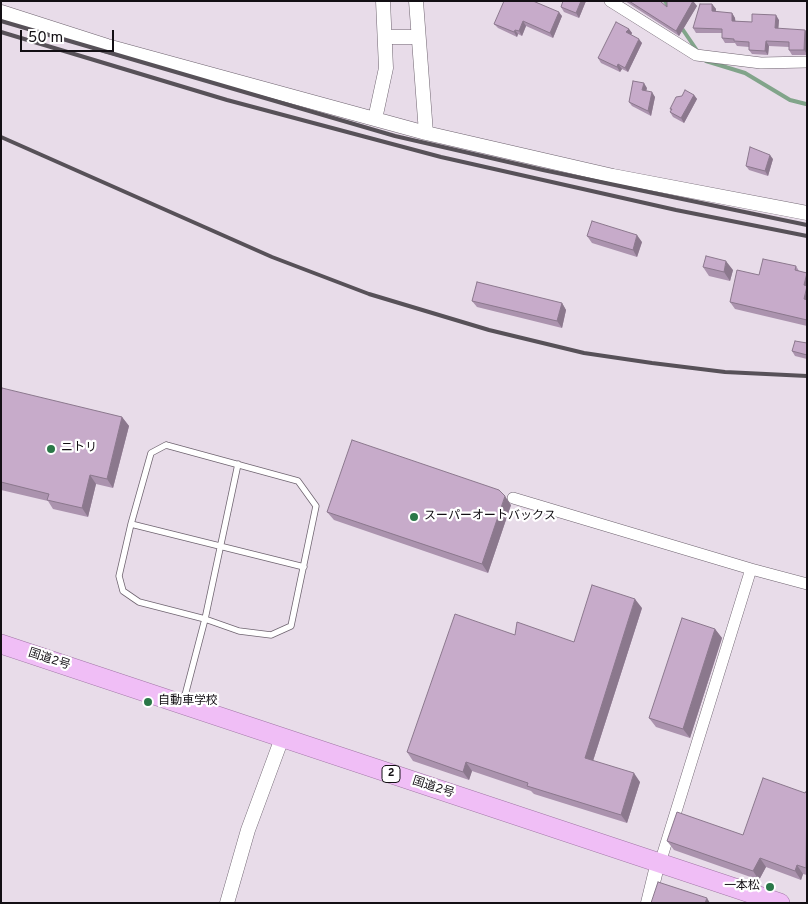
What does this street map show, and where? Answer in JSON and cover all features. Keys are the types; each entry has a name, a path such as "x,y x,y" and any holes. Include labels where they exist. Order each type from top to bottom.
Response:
{"highway":[{"name":"国道2号","path":"1,644 780,903"}],"street":[{"path":"375,119 386,68 383,1"},
{"path":"416,1 426,133"},
{"path":"610,1 696,55 761,62 807,62"},
{"path":"1,12 107,46 426,133 613,176 807,213"},
{"path":"386,37 418,37"},
{"path":"514,498 807,584"},
{"path":"648,903 751,569"},
{"path":"227,903 248,830 282,738"}],"lane":[{"path":"166,445 298,481 316,506 291,626 271,635 239,631 206,619 139,602 123,591 119,576 131,524 151,454 166,445"},
{"path":"182,704 206,619 238,464"},
{"path":"131,524 220,548 304,567"}],"building":[{"path":"504,1 533,1 559,12 550,33 523,21 519,31 515,30 514,32 494,24"},
{"path":"563,1 581,1 576,13 561,7"},
{"path":"629,1 660,1 667,7 667,1 693,1 676,31"},
{"path":"700,4 712,4 712,11 732,13 732,21 752,22 752,14 776,15 775,28 805,30 804,50 789,50 789,42 766,41 765,51 749,50 749,42 722,38 722,29 693,28"},
{"path":"616,22 629,29 626,32 639,39 625,68 618,64 617,67 598,58"},
{"path":"633,81 644,83 642,90 652,92 648,111 629,102"},
{"path":"685,90 694,95 681,118 670,112 672,109 670,109 676,97 682,96"},
{"path":"750,147 770,155 765,171 746,166"},
{"path":"592,221 637,235 633,250 587,236"},
{"path":"706,256 726,261 724,272 703,267"},
{"path":"763,259 796,266 795,270 807,273 804,285 807,286 804,299 807,300 807,320 730,302 737,270 759,275"},
{"path":"477,282 562,303 557,321 472,301"},
{"path":"795,341 807,343 807,355 792,351"},
{"path":"2,388 122,417 107,479 90,475 82,508 47,500 49,494 1,482"},
{"path":"352,440 499,490 505,496 482,564 327,512"},
{"path":"592,585 635,599 585,758 634,773 621,815 527,786 528,783 466,762 463,772 407,752 455,614 515,635 517,622 574,642"},
{"path":"682,618 715,629 683,729 649,718"},
{"path":"763,778 805,793 807,790 806,868 797,865 795,871 760,858 753,871 667,841 677,812 743,835"},
{"path":"658,882 707,898 705,903 651,903"}],"waterway":[{"path":"665,1 670,8"},
{"path":"681,27 698,52"},
{"path":"706,61 745,73 790,100 806,104"}],"railway":[{"path":"1,21 395,136 543,170 807,225"},
{"path":"1,32 227,100 441,157 676,210 807,236"},
{"path":"1,137 272,257 369,294 489,330 584,353 652,363 725,372 807,376"}],"place":[{"name":"ニトリ","path":"51,449"},
{"name":"スーパーオートバックス","path":"414,517"},
{"name":"自動車学校","path":"148,702"},
{"name":"一本松","path":"770,887"}]}
